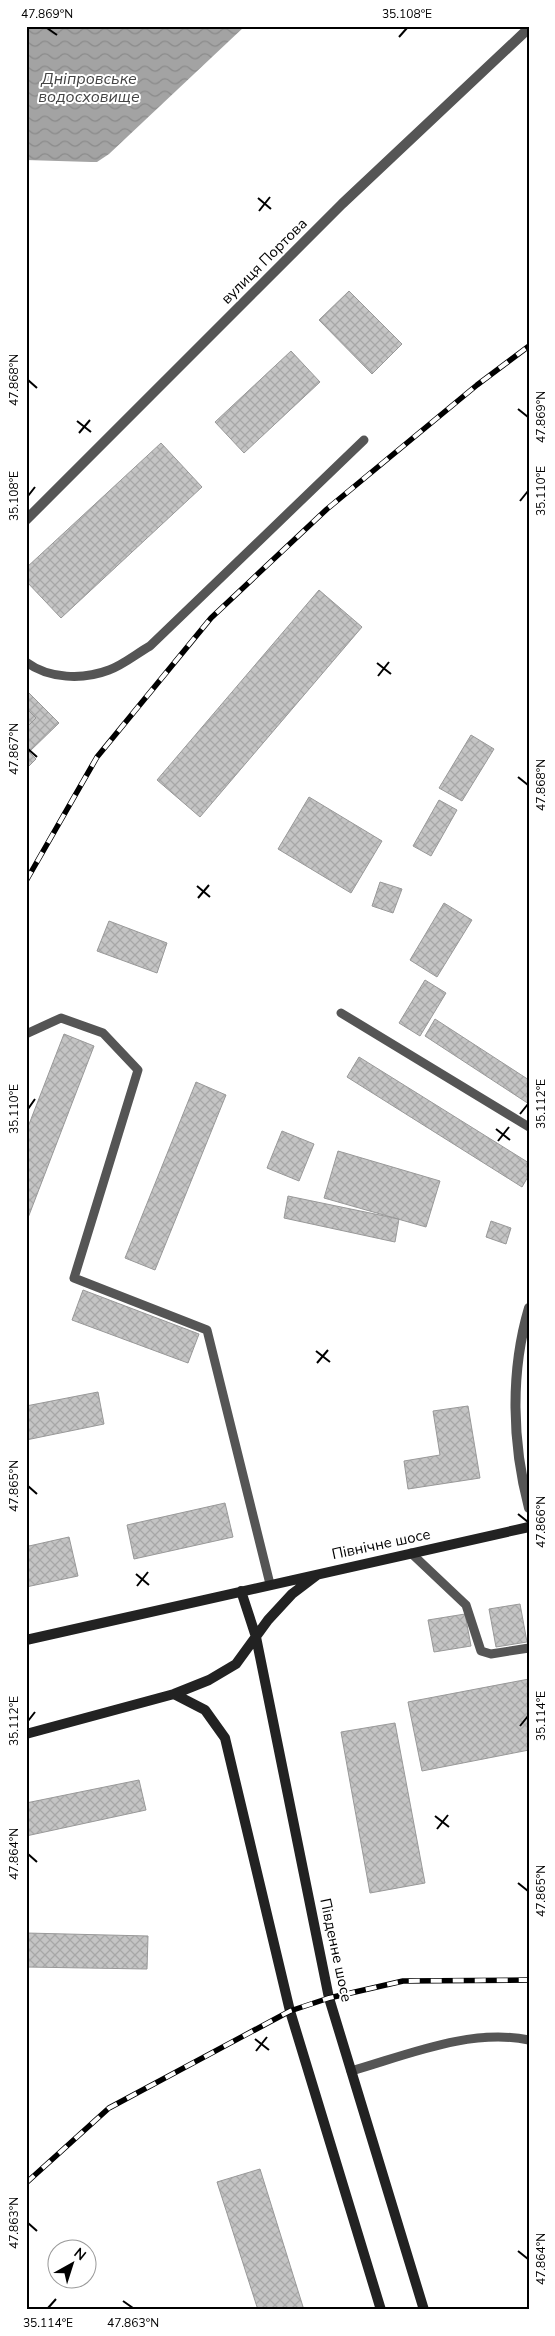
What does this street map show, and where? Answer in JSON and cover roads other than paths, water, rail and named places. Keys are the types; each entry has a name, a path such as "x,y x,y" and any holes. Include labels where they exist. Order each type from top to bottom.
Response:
{"main road":[{"name":"Північне шосе","path":"26,1640 529,1527"},
{"path":"26,1734 174,1694 210,1680 236,1664 292,1594 320,1573"},
{"name":"Південне шосе","path":"240,1591 256,1637 329,1998 424,2310"},
{"path":"174,1694 205,1710 225,1738 290,2011 381,2310"}],"street":[{"name":"вулиця Портова","path":"26,520 342,204 529,28"},
{"path":"529,1308 521,1336 517,1361 516,1412 524,1488 529,1508"}],"lane":[{"path":"26,662 35,668 67,678 108,670 150,646 364,440"},
{"path":"341,1013 529,1127"},
{"path":"26,1034 61,1018 103,1034 138,1070 74,1278 207,1330 270,1584"},
{"path":"411,1553 466,1605 478,1646 484,1653 529,1648"},
{"path":"351,2071 458,2040 513,2037 529,2040"}],"water":[{"name":"Дніпровське водосховище","path":"26,26 245,26 109,154 97,162 91,162 26,160"}],"railway":[{"path":"26,881 97,757 211,618 327,509 477,385 529,346"},
{"path":"26,2183 109,2108 290,2011 329,1998 403,1981 529,1980"}]}
